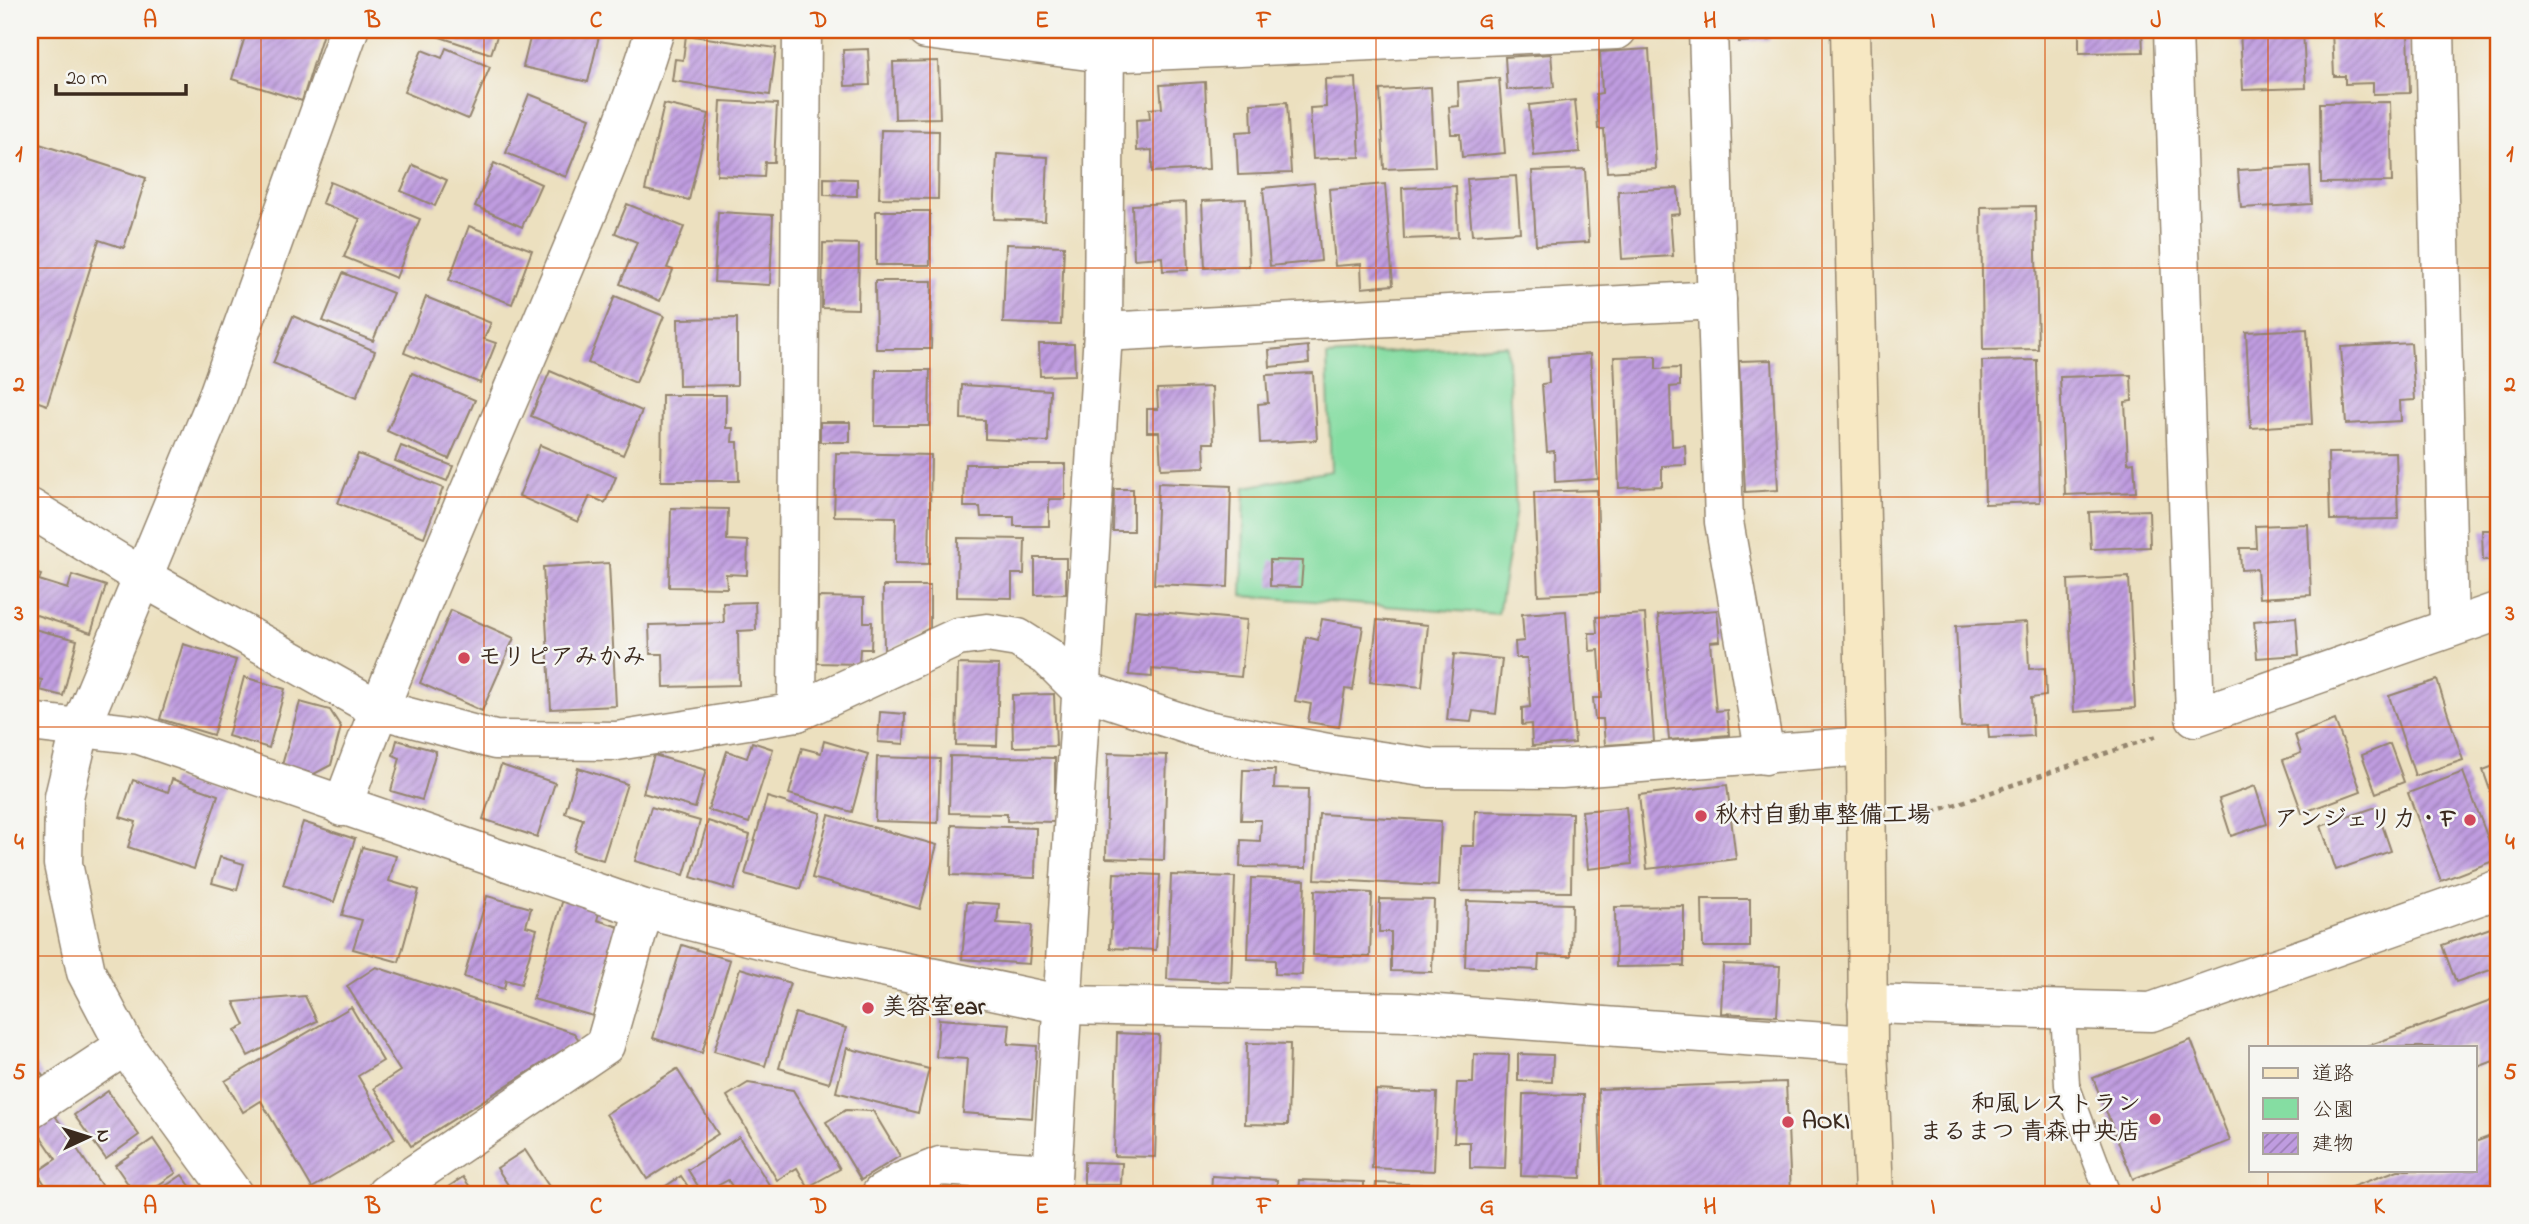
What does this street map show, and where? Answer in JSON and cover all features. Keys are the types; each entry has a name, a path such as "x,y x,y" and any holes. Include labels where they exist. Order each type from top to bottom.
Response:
{"street":[{"path":"233,1194 125,1046 86,972 63,864 64,797 80,726 216,401 349,30"},
{"path":"342,807 378,709 596,194 638,85 655,30"},
{"path":"797,712 802,30"},
{"path":"926,30 1105,41 1616,30"},
{"path":"1708,30 1724,522 1765,755"},
{"path":"1850,30 1866,746 1867,1004 1874,1194"},
{"path":"2173,30 2195,717 2499,611"},
{"path":"2435,30 2449,628"},
{"path":"881,1194 903,1181 940,1166 1051,1184 1103,332 1105,41"},
{"path":"1103,332 1717,300"},
{"path":"30,508 144,578 378,709 495,740 617,741 797,712 958,637 987,633 1018,638 1048,657 1080,689 1201,729 1333,754 1430,768 1562,769 1866,746"},
{"path":"30,722 140,735 342,807 644,909 806,951 1064,1005 1410,1012 1868,1045"},
{"path":"1867,1004 2151,1012 2499,889"},
{"path":"386,1194 605,1045 644,909"},
{"path":"30,1109 125,1046"}],"lane":[{"path":"2063,1010 2067,1085 2108,1194"}],"path":[{"path":"1924,816 2161,735 2195,717"}],"green space":[{"path":"1507,345 1516,509 1498,614 1242,596 1245,487 1331,471 1327,356"}],"building":[{"path":"247,30 324,30 302,101 232,79"},
{"path":"432,30 499,30 491,54 431,34"},
{"path":"532,30 600,32 588,82 523,67"},
{"path":"1739,30 1770,30 1770,40 1739,42"},
{"path":"2079,30 2142,30 2143,52 2079,53"},
{"path":"2240,30 2303,30 2306,88 2243,90"},
{"path":"2332,30 2408,30 2410,93 2373,94 2373,83 2345,84 2345,76 2334,76"},
{"path":"686,35 776,48 770,95 672,81 675,59 683,60"},
{"path":"446,48 490,67 468,119 404,92 422,50 442,58"},
{"path":"868,49 870,85 845,86 843,50"},
{"path":"1649,49 1656,169 1607,172 1604,129 1598,129 1596,94 1602,93 1600,52"},
{"path":"1551,54 1554,87 1507,90 1505,57"},
{"path":"938,61 940,118 895,119 893,62"},
{"path":"1356,78 1360,157 1313,159 1310,108 1326,107 1325,79"},
{"path":"1499,78 1505,153 1462,157 1460,134 1451,134 1449,107 1459,106 1458,82"},
{"path":"1205,82 1209,169 1152,172 1152,150 1137,151 1136,120 1150,119 1149,109 1162,108 1160,85"},
{"path":"1431,87 1435,167 1384,169 1380,90"},
{"path":"529,94 590,118 566,177 506,153"},
{"path":"1575,100 1580,152 1534,156 1529,105"},
{"path":"721,101 777,104 774,162 765,162 764,177 717,175"},
{"path":"1287,102 1291,173 1238,175 1236,132 1252,131 1251,104"},
{"path":"2390,102 2392,182 2321,183 2320,103"},
{"path":"664,104 709,114 689,200 645,190"},
{"path":"881,130 939,131 938,199 879,198"},
{"path":"30,141 146,178 124,248 99,240 47,405 30,399"},
{"path":"997,154 1048,157 1045,221 994,219"},
{"path":"494,163 541,184 522,227 475,206"},
{"path":"413,165 447,180 435,206 401,191"},
{"path":"2310,166 2312,204 2241,208 2238,170"},
{"path":"1585,169 1589,242 1536,245 1532,171"},
{"path":"1516,176 1520,232 1472,235 1467,179"},
{"path":"824,178 857,179 857,196 824,195"},
{"path":"330,182 420,219 396,278 344,257 360,219 322,203"},
{"path":"1314,183 1321,261 1270,266 1263,188"},
{"path":"1385,184 1393,285 1362,288 1361,264 1335,266 1329,189"},
{"path":"1456,186 1458,237 1404,239 1402,188"},
{"path":"1678,188 1680,214 1670,215 1673,256 1622,259 1618,191"},
{"path":"1246,199 1249,266 1205,268 1202,201"},
{"path":"1186,202 1188,270 1163,271 1162,257 1134,259 1132,205"},
{"path":"627,204 684,227 667,268 673,270 660,301 620,284 637,242 615,233"},
{"path":"2035,206 2038,349 1983,350 1981,207"},
{"path":"876,211 930,211 930,265 876,265"},
{"path":"718,212 773,215 770,285 714,282"},
{"path":"469,226 532,250 512,304 449,280"},
{"path":"823,243 859,244 858,309 822,308"},
{"path":"1006,244 1064,246 1061,325 1003,323"},
{"path":"343,273 393,293 373,341 323,321"},
{"path":"875,281 932,281 931,349 876,349"},
{"path":"615,296 664,316 636,383 588,363"},
{"path":"426,297 491,323 484,339 496,343 480,383 404,353"},
{"path":"293,316 375,351 356,398 273,363"},
{"path":"737,318 737,385 679,386 678,319"},
{"path":"2307,329 2312,424 2251,428 2246,332"},
{"path":"2411,343 2415,400 2400,401 2401,421 2346,424 2341,347"},
{"path":"1039,344 1074,344 1075,375 1040,376"},
{"path":"1308,346 1309,363 1270,367 1269,350"},
{"path":"1590,354 1598,479 1555,482 1554,451 1547,452 1542,384 1549,383 1548,357"},
{"path":"1656,356 1656,369 1680,368 1680,386 1670,387 1672,446 1685,445 1686,465 1662,466 1662,486 1619,488 1614,357"},
{"path":"1772,360 1778,490 1745,492 1739,361"},
{"path":"2037,360 2040,502 1985,504 1982,361"},
{"path":"876,370 930,370 929,426 875,426"},
{"path":"550,371 642,411 623,455 531,416"},
{"path":"412,373 475,400 449,459 387,431"},
{"path":"1313,373 1317,440 1260,443 1258,404 1268,403 1266,375"},
{"path":"2131,375 2132,401 2125,402 2128,463 2134,462 2136,492 2065,495 2060,377"},
{"path":"962,385 1050,390 1048,442 985,439 985,420 961,419"},
{"path":"1212,387 1214,443 1204,443 1205,467 1161,469 1159,432 1147,432 1147,409 1158,409 1157,389"},
{"path":"662,395 726,395 726,428 733,428 732,442 738,442 739,481 661,481"},
{"path":"820,422 850,422 850,442 820,442"},
{"path":"540,445 616,477 605,503 590,496 578,522 519,496"},
{"path":"401,446 453,466 447,481 395,461"},
{"path":"2396,452 2398,519 2330,520 2328,453"},
{"path":"836,453 931,455 929,564 895,563 896,517 834,516"},
{"path":"358,454 443,488 424,537 338,503"},
{"path":"965,464 1065,464 1065,499 1049,499 1049,526 1014,526 1014,517 981,517 980,507 964,507"},
{"path":"1158,483 1231,486 1228,587 1154,584"},
{"path":"1114,489 1133,489 1133,531 1113,531"},
{"path":"1597,490 1600,592 1538,595 1534,492"},
{"path":"671,508 728,509 727,540 748,541 747,575 726,574 727,588 669,587"},
{"path":"2149,510 2150,547 2091,549 2089,512"},
{"path":"2308,524 2311,595 2259,598 2257,569 2241,570 2240,548 2256,548 2255,526"},
{"path":"2482,530 2499,530 2499,560 2483,560"},
{"path":"958,538 1025,539 1024,574 1012,574 1012,598 957,597"},
{"path":"1035,558 1066,558 1066,594 1035,595"},
{"path":"1270,560 1303,561 1301,587 1270,586"},
{"path":"609,563 616,706 551,709 543,567"},
{"path":"30,571 41,575 39,580 68,589 72,575 106,586 91,633 30,613"},
{"path":"2129,577 2135,708 2074,712 2068,580"},
{"path":"883,586 930,586 930,628 884,652"},
{"path":"818,597 864,598 864,622 872,622 871,649 860,649 859,664 817,663"},
{"path":"755,602 756,630 738,631 739,685 664,687 663,654 650,654 649,625 724,623 723,603"},
{"path":"451,610 514,638 482,711 420,683"},
{"path":"1135,610 1247,620 1241,677 1152,669 1152,677 1129,675"},
{"path":"1717,610 1720,641 1710,642 1716,711 1727,710 1729,735 1669,740 1658,615"},
{"path":"1566,611 1575,743 1532,746 1531,724 1522,725 1522,708 1530,707 1527,658 1516,658 1515,642 1524,641 1522,614"},
{"path":"1645,614 1654,742 1605,745 1603,719 1595,719 1593,698 1602,698 1599,650 1590,651 1589,633 1597,633 1596,617"},
{"path":"2296,617 2299,655 2257,658 2254,621"},
{"path":"1322,619 1363,626 1353,690 1345,689 1339,727 1308,722 1311,704 1295,701 1306,637 1318,640"},
{"path":"1377,620 1428,625 1422,687 1370,682"},
{"path":"2027,622 2029,669 2045,668 2046,696 2031,698 2033,736 1989,738 1988,725 1961,727 1956,626"},
{"path":"30,628 77,640 63,696 40,690 42,680 30,677"},
{"path":"183,644 236,660 213,735 160,719"},
{"path":"1454,654 1502,659 1496,714 1473,711 1471,722 1447,720"},
{"path":"958,664 999,665 997,746 956,745"},
{"path":"244,677 285,689 269,748 228,736"},
{"path":"2437,680 2463,760 2415,776 2389,696"},
{"path":"1054,694 1056,746 1013,747 1012,695"},
{"path":"300,702 330,710 341,727 331,765 314,774 282,765"},
{"path":"880,712 905,714 904,744 878,742"},
{"path":"2335,720 2361,791 2302,813 2283,760 2301,753 2295,735"},
{"path":"397,740 436,751 422,800 391,791 400,758 393,755"},
{"path":"824,741 868,754 852,812 789,794 802,748 821,753"},
{"path":"752,742 773,749 749,823 708,810 727,751 747,758"},
{"path":"2390,744 2404,782 2376,793 2362,755"},
{"path":"1108,753 1167,755 1164,860 1106,858"},
{"path":"654,755 706,770 695,808 643,793"},
{"path":"950,756 1055,758 1055,822 1007,821 1007,814 949,813"},
{"path":"877,757 940,759 938,823 875,821"},
{"path":"2499,764 2499,816 2483,770"},
{"path":"501,765 555,783 537,837 483,819"},
{"path":"578,768 627,784 603,860 573,851 583,819 565,813"},
{"path":"1243,770 1275,770 1274,788 1308,789 1306,868 1240,867 1241,840 1260,841 1261,820 1241,820"},
{"path":"2463,772 2496,860 2441,881 2408,793"},
{"path":"172,779 218,795 194,869 128,847 136,822 120,817 133,780 168,792"},
{"path":"1727,785 1736,859 1647,869 1639,795"},
{"path":"2255,786 2267,824 2231,836 2219,799"},
{"path":"767,797 821,813 800,889 745,874"},
{"path":"651,807 700,821 684,875 635,861"},
{"path":"1626,807 1632,864 1588,869 1582,811"},
{"path":"2376,807 2391,851 2336,870 2321,826"},
{"path":"1475,811 1572,813 1571,892 1460,891 1461,846 1474,846"},
{"path":"1319,814 1441,821 1438,886 1315,879"},
{"path":"829,815 937,845 920,909 812,878"},
{"path":"708,821 750,835 734,890 691,877"},
{"path":"303,822 355,839 334,902 283,885"},
{"path":"952,825 1036,828 1035,878 951,875"},
{"path":"362,847 396,856 389,881 419,890 399,962 353,949 362,920 342,915"},
{"path":"220,857 244,864 237,890 212,883"},
{"path":"1114,873 1160,875 1156,950 1110,948"},
{"path":"1171,875 1235,877 1231,982 1167,979"},
{"path":"1251,878 1305,880 1302,975 1275,974 1275,960 1248,959"},
{"path":"1315,890 1372,893 1370,957 1313,955"},
{"path":"487,896 531,908 526,926 537,929 521,984 506,980 504,989 464,977"},
{"path":"563,899 600,910 597,920 619,927 593,1016 533,999"},
{"path":"1380,899 1434,900 1432,972 1391,971 1391,932 1379,932"},
{"path":"1702,899 1750,899 1750,947 1703,947"},
{"path":"1467,901 1572,904 1571,956 1539,955 1538,970 1465,967"},
{"path":"967,902 999,904 997,923 1032,925 1029,964 962,959"},
{"path":"1684,906 1684,966 1616,967 1615,907"},
{"path":"2499,925 2499,967 2456,982 2442,945"},
{"path":"682,945 730,960 702,1053 653,1038"},
{"path":"1723,964 1780,966 1777,1016 1721,1013"},
{"path":"376,967 574,1033 579,1040 411,1146 374,1088 400,1071 347,986"},
{"path":"740,968 790,983 765,1066 714,1051"},
{"path":"305,996 317,1021 248,1056 235,1030 245,1025 234,1002"},
{"path":"2499,998 2499,1059 2476,1068 2476,1046 2368,1046"},
{"path":"351,1007 383,1061 358,1076 395,1139 312,1188 261,1101 243,1112 225,1081"},
{"path":"795,1013 846,1028 829,1083 779,1068"},
{"path":"939,1019 1010,1024 1008,1044 1037,1046 1032,1118 963,1113 967,1059 936,1057"},
{"path":"1117,1033 1159,1035 1155,1157 1114,1156"},
{"path":"2191,1040 2230,1141 2133,1179 2093,1078"},
{"path":"1247,1043 1290,1044 1288,1125 1245,1124"},
{"path":"847,1048 929,1069 918,1113 836,1092"},
{"path":"1474,1054 1509,1055 1505,1169 1470,1168 1470,1142 1454,1142 1457,1083 1473,1083"},
{"path":"1518,1054 1553,1055 1552,1082 1518,1081"},
{"path":"30,1057 43,1076 30,1085"},
{"path":"677,1069 718,1134 647,1179 606,1114"},
{"path":"1786,1082 1791,1194 1602,1194 1598,1089"},
{"path":"748,1083 793,1090 840,1169 808,1187 797,1168 777,1180 727,1096"},
{"path":"1376,1090 1437,1093 1434,1171 1372,1168"},
{"path":"108,1091 139,1135 106,1159 74,1115"},
{"path":"1523,1094 1584,1095 1581,1178 1521,1176"},
{"path":"846,1110 873,1111 900,1156 861,1180 826,1122"},
{"path":"54,1114 107,1194 51,1194 37,1172 56,1159 35,1128"},
{"path":"2499,1133 2499,1194 2341,1194 2340,1191 2392,1172 2476,1172 2476,1142"},
{"path":"739,1137 775,1194 737,1194 728,1180 703,1194 688,1170"},
{"path":"153,1139 176,1173 145,1194 135,1194 115,1165"},
{"path":"525,1150 554,1194 514,1194 497,1168"},
{"path":"1084,1162 1122,1163 1121,1185 1084,1185"},
{"path":"182,1175 196,1194 154,1194"},
{"path":"681,1176 693,1194 654,1194"},
{"path":"1212,1176 1277,1180 1276,1194 1211,1194"},
{"path":"463,1177 475,1194 438,1194"},
{"path":"1299,1180 1364,1182 1364,1194 1298,1194"},
{"path":"1376,1183 1432,1185 1432,1194 1375,1194"},
{"path":"1445,1189 1500,1190 1500,1194 1445,1194"},
{"path":"1514,1190 1570,1192 1570,1194 1513,1194"}],"place":[{"name":"モリピアみかみ","path":"464,658"},
{"name":"秋村自動車整備工場","path":"1701,816"},
{"name":"アンジェリカ・F","path":"2470,820"},
{"name":"美容室ear","path":"868,1008"},
{"name":"和風レストラン まるまつ 青森中央店","path":"2155,1119"},
{"name":"AOKI","path":"1788,1122"}]}
